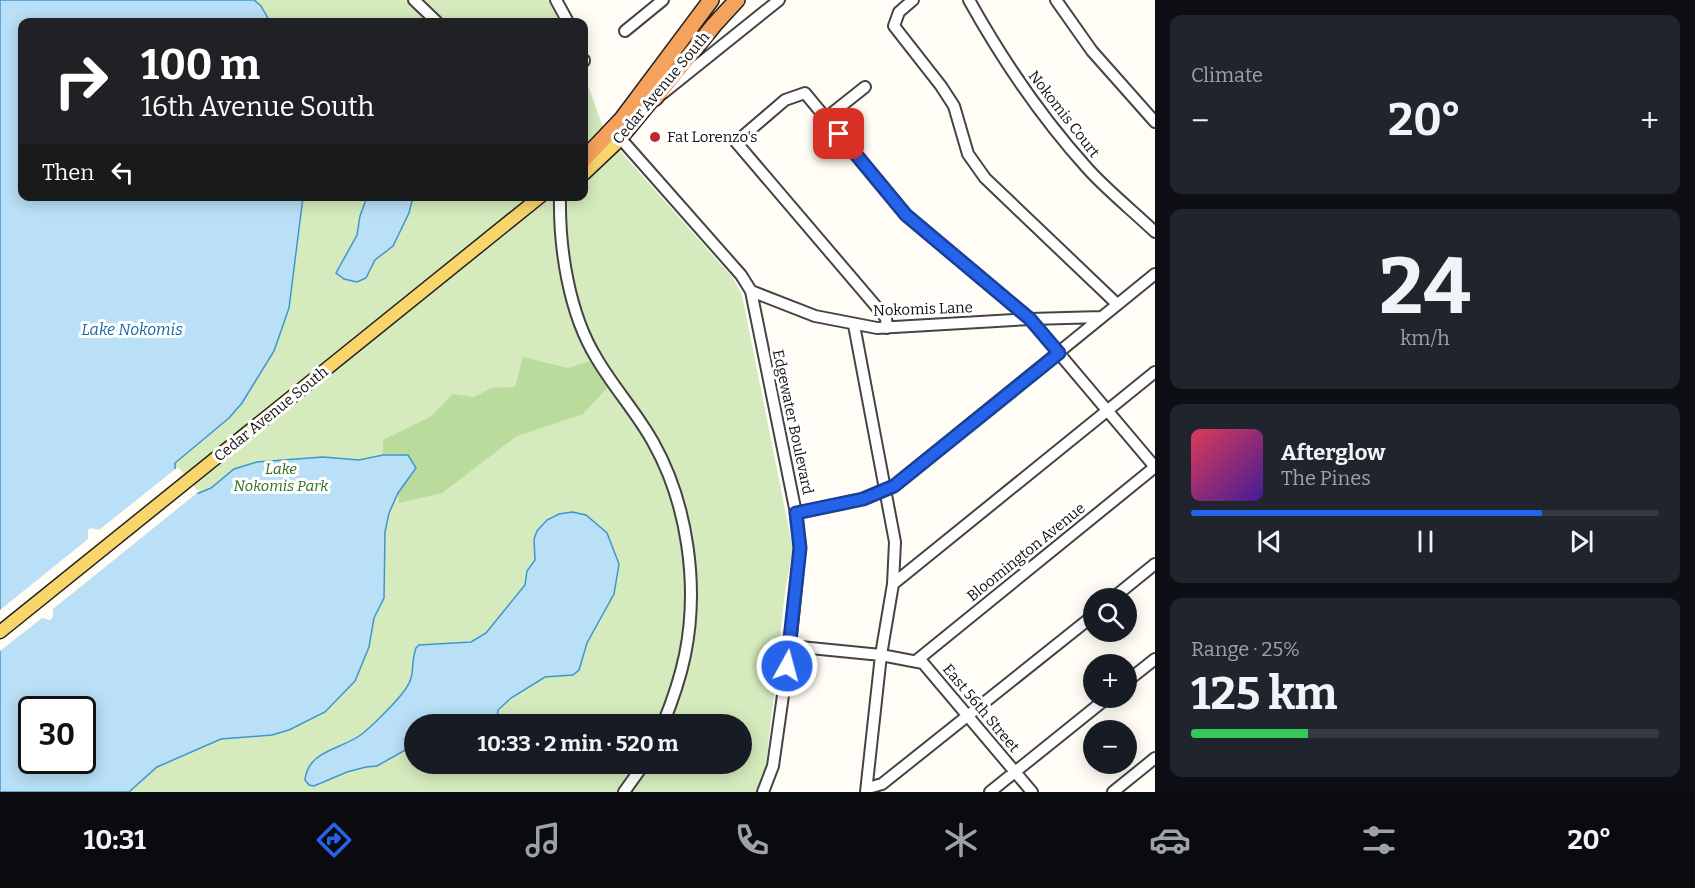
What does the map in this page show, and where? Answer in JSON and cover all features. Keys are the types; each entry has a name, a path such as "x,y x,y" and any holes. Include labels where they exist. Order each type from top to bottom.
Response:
{"highway":[{"name":"Cedar Avenue South","path":"588,155 622,119 711,0"},
{"name":"Cedar Avenue South","path":"655,98 737,0"}],"main road":[{"name":"Cedar Avenue South","path":"588,170 621,139 655,98"},
{"name":"Cedar Avenue South","path":"0,632 535,201"}],"street":[{"path":"414,0 433,18"},
{"path":"556,0 566,18"},
{"path":"625,30 663,0"},
{"path":"655,98 674,86 779,0"},
{"path":"913,0 899,12 894,26 954,106 968,154 985,178 1117,304"},
{"name":"Nokomis Court","path":"969,0 1027,95 1045,119 1090,171 1155,232"},
{"path":"1056,0 1092,51 1155,122"},
{"path":"826,118 865,87"},
{"path":"887,328 886,318 736,142 785,100 805,93 906,215 1030,319 1155,467"},
{"name":"Edgewater Boulevard","path":"621,139 741,275 751,291 796,513 800,548 790,646 773,766 763,792"},
{"path":"560,201 565,262 574,309 585,338 597,360 653,441 669,474 680,507 689,557 689,623 685,655 666,714"},
{"path":"796,513 863,499 884,491 907,476 1155,274"},
{"name":"Nokomis Lane","path":"751,291 815,316 854,325 887,328 1102,317"},
{"path":"854,325 884,491 896,542 893,584 881,655 867,790 882,784 1083,624"},
{"path":"893,584 1155,372"},
{"name":"Bloomington Avenue","path":"916,661 1155,467"},
{"path":"1125,588 1155,564"},
{"path":"790,646 881,655 916,661"},
{"path":"1137,673 1155,659"},
{"name":"East 56th Street","path":"916,661 923,663 1032,792"},
{"path":"990,792 1095,708"},
{"path":"1113,792 1155,758"},
{"path":"624,792 637,774"}],"green space":[{"name":"Lake Nokomis Park","path":"0,0 548,0 558,18 18,18 18,201 588,201 588,85 604,130 733,278 742,295 793,549 785,592 766,766 756,792 0,792"},
{"path":"523,357 568,368 590,361 608,387 583,414 517,436 442,493 399,503 398,493 416,468 408,455 383,455 383,440 430,417 453,394 474,397 491,388 515,387"}],"water":[{"name":"Lake Nokomis","path":"0,0 254,0 261,6 268,18 18,18 18,201 302,201 289,308 274,351 242,403 229,418 175,463 175,468 195,493 199,493 211,488 234,469 257,462 323,457 359,460 383,455 408,455 416,468 398,493 389,513 385,532 384,598 374,618 369,647 355,681 325,712 289,730 272,735 221,739 157,767 129,792 0,792"},
{"path":"366,201 412,201 409,213 393,246 375,260 366,278 357,282 344,279 336,273 357,235"},
{"path":"572,512 586,515 607,533 619,564 614,594 587,643 579,670 573,675 545,677 511,698 498,710 497,714 404,714 404,751 377,766 347,772 314,786 309,785 305,780 312,762 319,756 362,734 401,695 410,682 414,655 419,645 471,642 486,633 525,585 527,571 535,560 534,539 537,531 547,520 559,514"}],"pier":[{"path":"178,467 197,490 202,489 53,609 53,617 50,620 42,618 0,651 0,610 88,539 88,530 91,528 99,530"}],"place":[{"name":"Fat Lorenzo's","path":"655,137"}],"route":[{"path":"787,666 800,548 796,513 863,499 894,486 1059,353 1030,319 906,215 839,134"}]}
